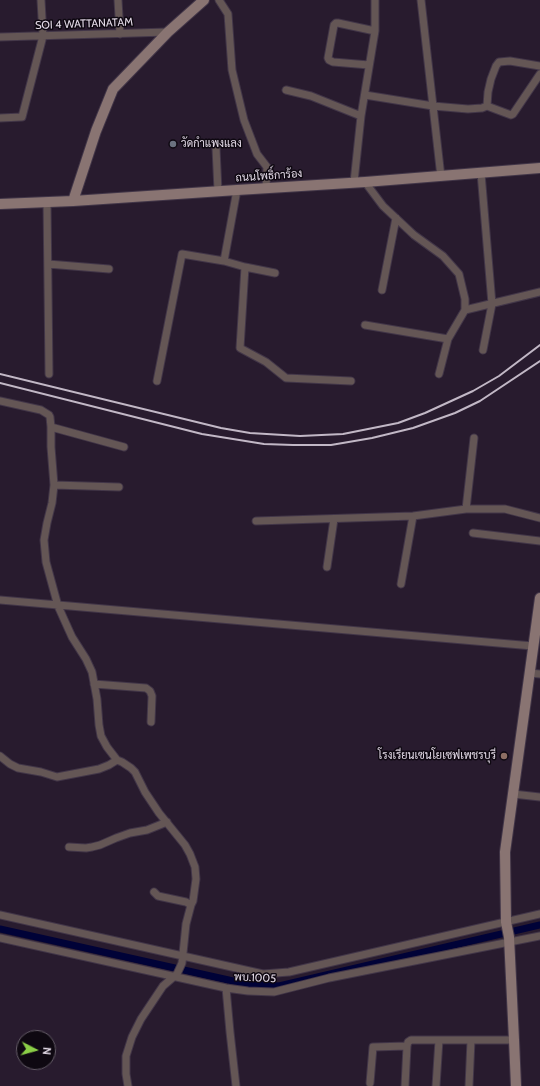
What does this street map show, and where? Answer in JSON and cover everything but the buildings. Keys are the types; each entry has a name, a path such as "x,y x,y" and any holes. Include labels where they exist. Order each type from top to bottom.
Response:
{"street":[{"path":"0,118 22,117 43,36 41,0"},
{"path":"118,0 120,34"},
{"path":"72,201 96,131 113,88 168,32 204,0"},
{"path":"219,0 228,14 232,70 244,120 257,154 266,167 266,188"},
{"path":"354,182 361,116 375,31 375,0"},
{"path":"421,0 440,177"},
{"path":"369,65 333,62 329,60 328,56 332,33 336,23 375,31"},
{"name":"SOI 4 WATTANATAM","path":"0,37 168,32"},
{"path":"486,106 491,79 497,64 510,61 540,66"},
{"path":"365,95 433,106 468,109 482,108 486,106 511,115 540,74"},
{"path":"286,90 311,96 361,116"},
{"path":"216,148 218,191"},
{"name":"ถนนโพธิ์การ้อง","path":"0,204 72,201 440,177 540,168"},
{"path":"481,173 492,304 483,350"},
{"path":"365,182 383,206 414,235 443,256 459,274 465,299 464,310 448,338 439,374"},
{"path":"224,262 237,190"},
{"path":"47,202 48,374"},
{"path":"382,290 396,218"},
{"path":"157,381 182,254 275,273"},
{"path":"48,264 109,269"},
{"path":"245,267 240,348 266,362 286,378 351,381"},
{"path":"464,310 540,292"},
{"path":"365,326 448,338"},
{"path":"0,401 41,410 50,417 54,485 52,503 44,540 46,562 58,605 72,638 86,659 92,672 98,699 101,736 117,760 135,772 145,792 159,813 185,845 190,854 194,867 196,879 193,901 186,924 182,959 176,976 163,986 148,1007 132,1037 126,1056 128,1086"},
{"path":"51,427 124,447"},
{"path":"466,509 474,438"},
{"path":"54,485 119,487"},
{"path":"256,521 413,516 466,509 505,509 540,518"},
{"path":"401,584 413,516"},
{"path":"327,567 334,519"},
{"path":"473,533 540,541"},
{"path":"516,1086 509,939 506,922 505,852 540,598"},
{"path":"0,600 533,646"},
{"path":"529,672 540,674"},
{"path":"94,684 146,688 150,691 152,696 151,722"},
{"path":"0,756 18,768 41,772 57,777 99,769 117,760"},
{"path":"513,794 540,797"},
{"path":"69,847 92,847 130,833 148,830 167,822"},
{"path":"154,892 158,896 186,902 191,905"},
{"path":"0,915 182,959 263,974 289,972 540,914"},
{"name":"พบ.1005","path":"0,938 226,988 274,992 329,978 509,939 540,936"},
{"path":"226,988 236,1086"},
{"path":"405,1086 407,1046 408,1042 411,1040 514,1040"},
{"path":"436,1086 439,1040"},
{"path":"469,1086 471,1040"},
{"path":"370,1083 373,1047 407,1046"}],"waterway":[{"path":"0,929 242,983 279,986 540,925"}],"railway":[{"path":"0,374 221,428 250,433 300,436 343,434 398,423 425,413 473,391 499,376 540,345"},
{"path":"0,383 202,434 264,444 331,445 372,438 413,428 455,413 480,401 540,361"}],"place":[{"name":"วัดกำแพงแลง","path":"173,144"},
{"name":"โรงเรียนเซนโยเซฟเพชรบุรี","path":"504,756"}]}
